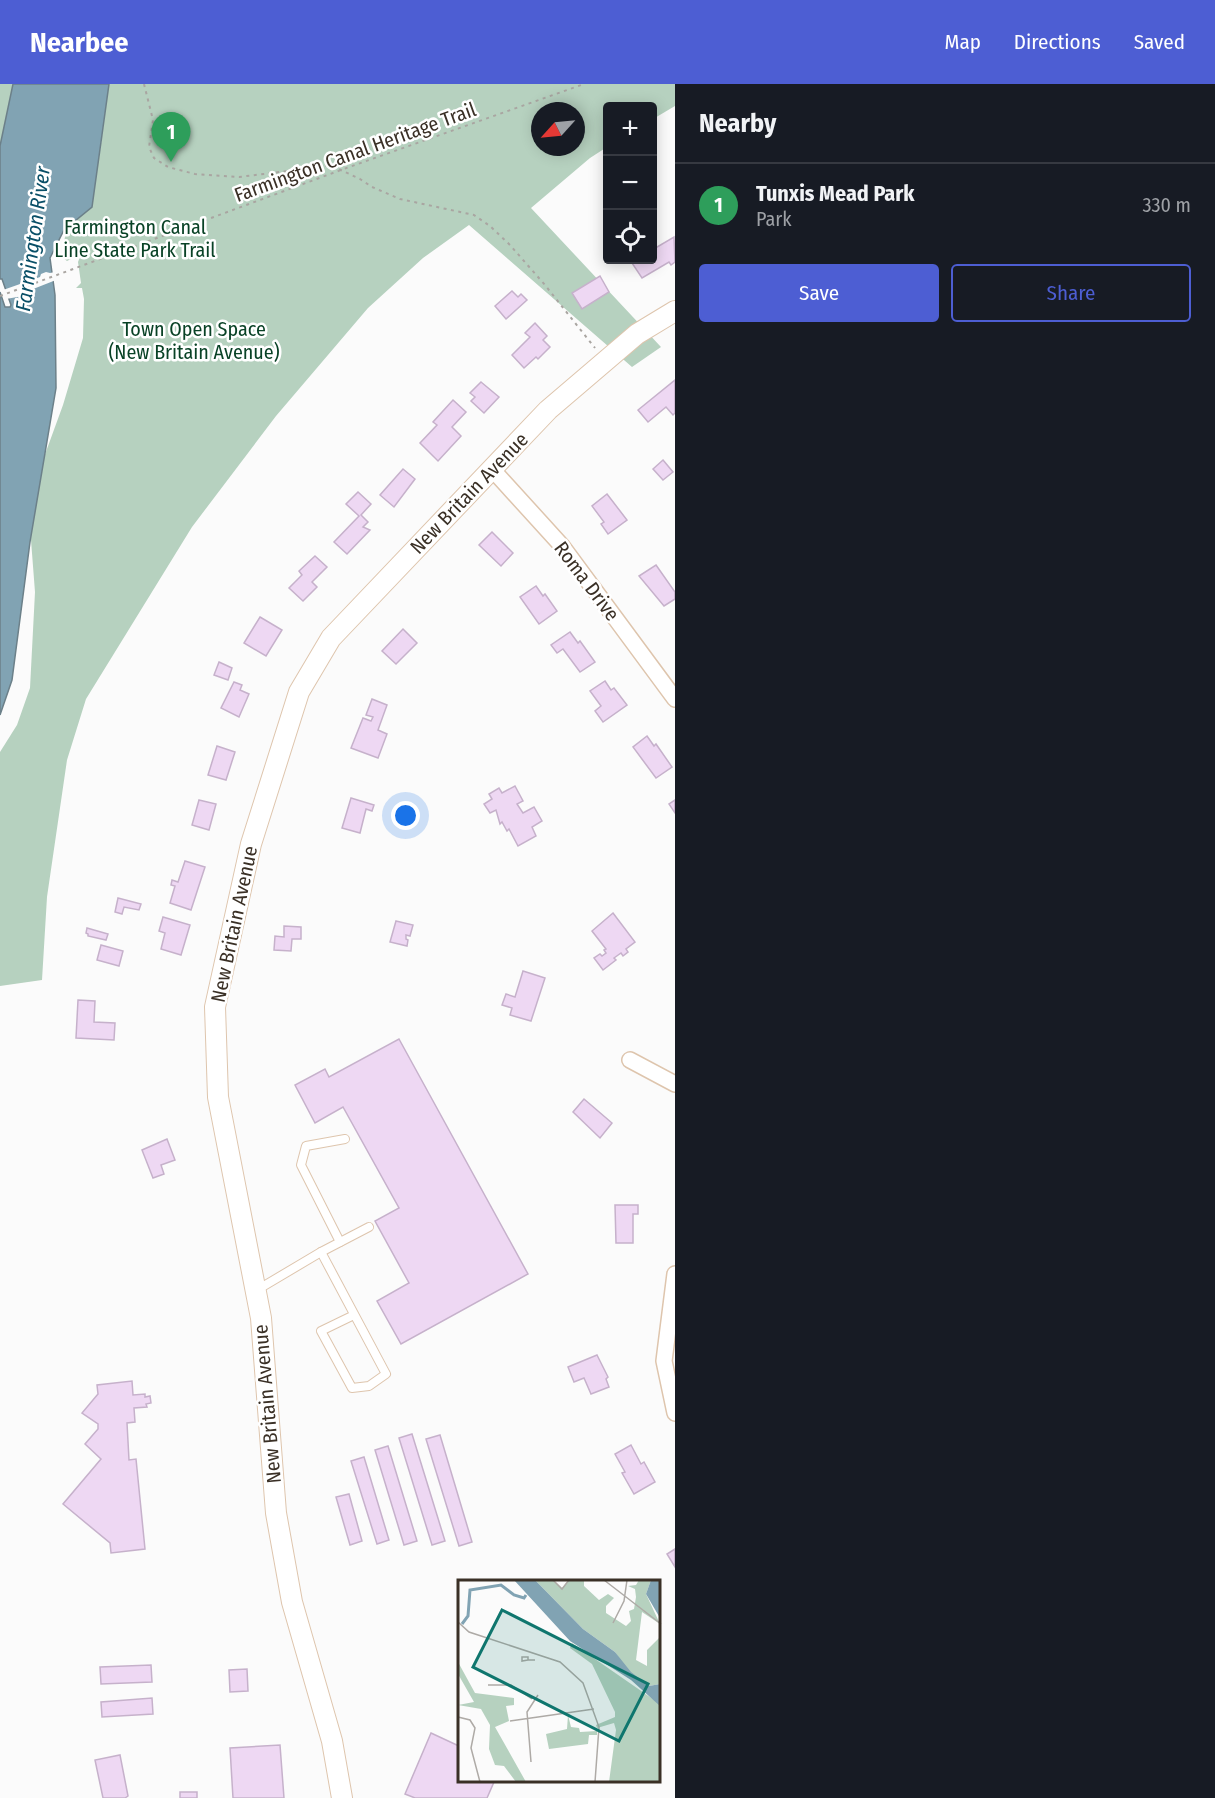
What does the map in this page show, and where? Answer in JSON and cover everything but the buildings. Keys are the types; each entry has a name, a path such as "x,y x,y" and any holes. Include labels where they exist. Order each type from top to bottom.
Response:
{"street":[{"name":"New Britain Avenue","path":"342,1798 332,1741 292,1602 276,1513 261,1318 218,1097 215,1007 251,844 299,692 331,638 548,410 637,334 675,311"},
{"name":"Roma Drive","path":"492,469 562,546 675,699"},
{"path":"630,1060 675,1084"},
{"path":"675,1274 664,1361 675,1413"}],"lane":[{"path":"340,1242 302,1165 306,1146 345,1139"},
{"path":"255,1290 369,1227"},
{"path":"321,1252 386,1374 369,1386 352,1388 321,1331 354,1315"}],"path":[{"path":"144,84 153,120 149,147 154,158 168,167 195,174 239,177 330,165 400,199 474,214 490,226 545,285 605,359"},
{"name":"Farmington Canal Heritage Trail","path":"0,296 341,170 584,84"},
{"path":"288,171 293,188"}],"green space":[{"path":"0,84 13,84 0,146"},
{"name":"Town Open Space (New Britain Avenue)","path":"109,84 675,84 675,106 657,117 657,102 603,102 603,150 531,208 661,347 632,367 469,225 423,258 368,308 276,416 192,527 86,699 67,760 47,897 42,980 0,986 0,752 17,725 30,688 35,592 28,501 63,405 83,338 84,299 82,288 76,288 81,283 78,262 81,254 67,261 63,258 66,232 74,233 77,205 99,158"}],"water":[{"name":"Farmington River","path":"13,84 109,84 92,207 64,230 50,258 55,295 56,388 30,542 12,680 0,715 0,292 5,307 11,305 2,279 0,279 0,146"}],"pier":[{"path":"46,272 55,272 56,280 23,293 23,296 6,299 3,290 40,277"}],"place":[{"name":"Tunxis Mead Park","path":"171,162"}],"park label":[{"name":"Farmington Canal Line State Park Trail","path":"135,238"}]}
